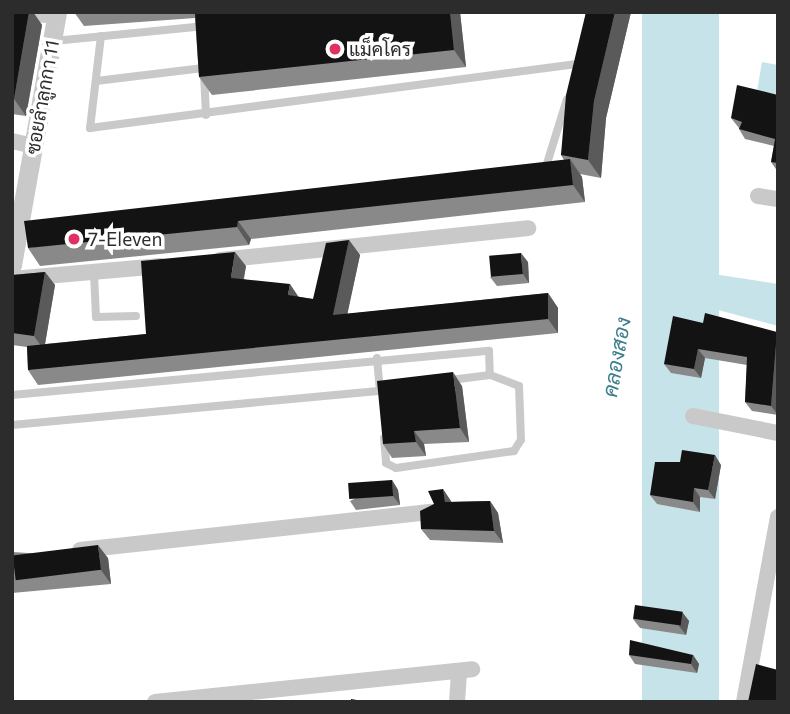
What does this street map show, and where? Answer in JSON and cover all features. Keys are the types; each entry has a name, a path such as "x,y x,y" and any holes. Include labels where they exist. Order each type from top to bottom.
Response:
{"street":[{"path":"12,14 57,13"},
{"name":"ซอยลำลูกกา 11","path":"18,246 57,13"},
{"path":"12,141 34,146"},
{"path":"758,196 778,200"},
{"path":"202,261 528,228"},
{"path":"12,279 175,264"},
{"path":"693,416 778,433"},
{"path":"64,552 432,512"},
{"path":"744,702 778,517"},
{"path":"155,702 465,670 457,702"}],"lane":[{"path":"51,41 214,24"},
{"path":"200,26 201,37"},
{"path":"100,36 90,128 206,115 577,64"},
{"path":"574,77 581,51"},
{"path":"202,58 206,115"},
{"path":"96,81 203,68"},
{"path":"531,177 548,165 570,89"},
{"path":"94,273 96,317 136,316"},
{"path":"12,395 487,349 490,375"},
{"path":"377,358 381,403"},
{"path":"383,427 390,467 514,451 521,440 519,386 490,375 435,383"},
{"path":"12,425 394,389"}],"water":[{"path":"642,12 719,12 719,702 642,702"},
{"path":"762,62 778,65 778,95 757,91"},
{"path":"713,274 778,284 778,326 707,307"}],"building":[{"path":"12,12 29,12 14,99 12,98"},
{"name":"แม็คโคร","path":"450,12 454,50 199,77 195,13"},
{"path":"586,12 615,12 594,101 588,160 561,155 566,95"},
{"path":"737,85 778,95 778,163 771,162 775,139 739,129 742,122 731,118"},
{"path":"570,159 573,185 238,221 237,227 28,248 24,221"},
{"path":"349,240 333,315 548,293 548,319 28,370 27,346 146,334 141,261 235,252 231,278 290,284 288,295 313,299 326,243"},
{"path":"521,253 523,274 491,277 489,256"},
{"path":"45,272 34,336 12,333 12,275"},
{"path":"705,313 777,332 771,406 745,402 747,357 698,349 694,369 664,364 673,316 703,323"},
{"path":"453,372 460,428 414,431 416,442 383,444 377,381"},
{"path":"682,450 715,455 708,490 694,488 693,502 650,495 655,462 680,462"},
{"path":"392,480 393,496 349,499 348,483"},
{"path":"443,489 445,502 490,501 494,531 421,529 420,511 434,504 428,491"},
{"path":"98,545 101,570 16,580 13,555"},
{"path":"635,605 683,612 681,626 633,619"},
{"path":"630,640 693,655 691,664 629,655"},
{"path":"756,664 778,670 778,702 748,702"}],"place":[{"name":"แม็คโคร","path":"335,49"},
{"name":"7-Eleven","path":"74,239"}],"water label":[{"name":"คลองสอง","path":"616,357"}]}
